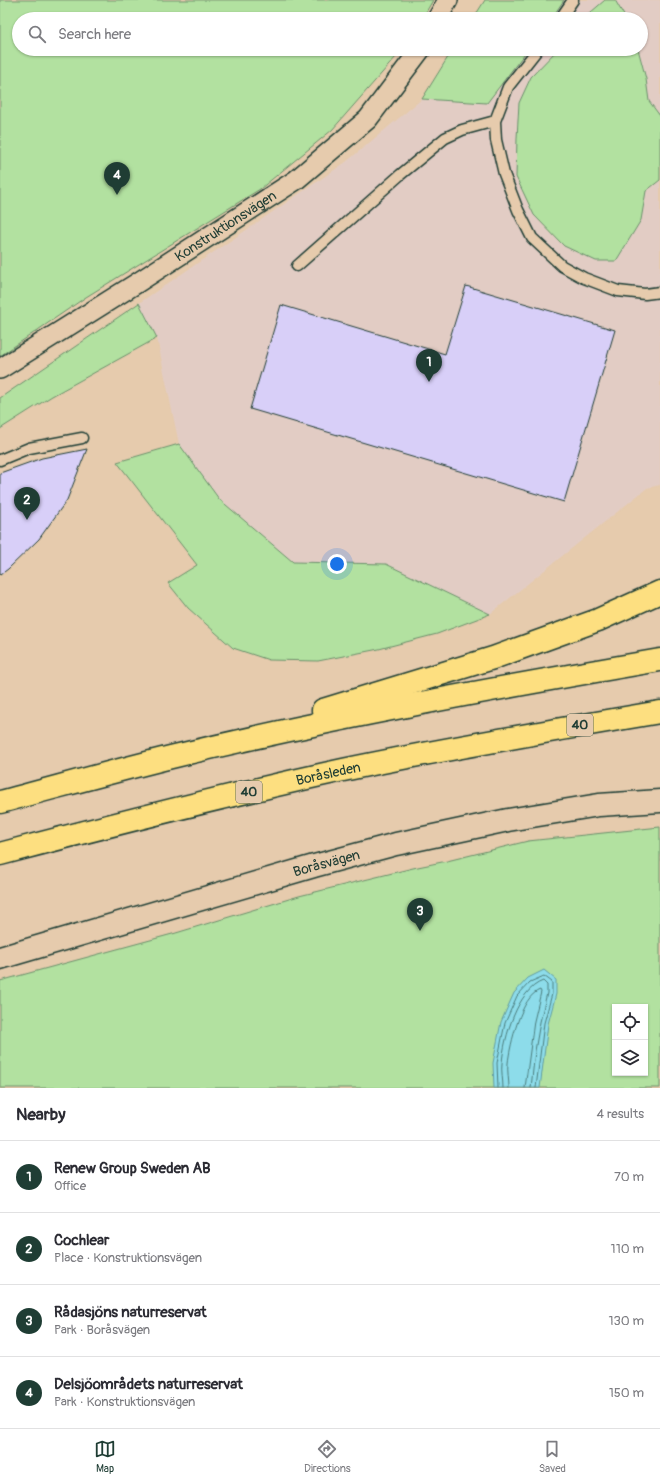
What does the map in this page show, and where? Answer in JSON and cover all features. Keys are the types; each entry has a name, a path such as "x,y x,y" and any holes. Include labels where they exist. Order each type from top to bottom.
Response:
{"highway":[{"path":"0,802 170,757 493,658 598,620 660,592"},
{"path":"170,757 329,722 491,689 660,660"},
{"name":"Boråsleden","path":"0,854 127,820 342,770 501,739 660,712"}],"street":[{"path":"441,12 448,0"},
{"name":"Konstruktionsvägen","path":"0,369 138,283 296,180 368,119 416,56"},
{"name":"Boråsvägen","path":"0,958 314,866 396,844 508,820 600,805 660,801"}],"lane":[{"path":"565,12 574,0"},
{"path":"532,56 508,86 495,121 496,140 504,174 518,210 532,238 562,266 584,278 618,291 645,294 660,292"},
{"path":"297,266 400,175 445,138 462,130 495,121"},
{"path":"0,460 29,448 82,438"}],"shaded area":[{"path":"564,0 605,0 591,12 556,12"},
{"path":"615,0 660,0 660,116 649,101 646,79 640,56 648,56 648,12 622,12"},
{"path":"523,56 553,56 516,177 534,215 564,246 641,220 646,191 660,180 660,485 647,488 490,614 386,564 293,562 219,499 179,444 157,338 139,303 346,162 422,99 487,103"}],"green space":[{"path":"0,0 433,0 426,12 12,12 12,56 397,56 332,130 260,189 86,297 0,356"},
{"path":"485,0 564,0 556,12 477,12"},
{"path":"605,0 615,0 622,12 591,12"},
{"path":"449,56 523,56 487,103 422,99"},
{"path":"551,56 640,56 646,79 649,101 660,116 660,180 646,191 641,220 616,261 596,261 564,246 534,215 516,177 519,103 531,77"},
{"path":"139,303 157,338 52,396 0,429 0,398"},
{"path":"179,444 219,499 293,562 386,564 490,614 437,634 379,649 318,661 269,660 233,648 188,608 168,583 197,565 117,462"},
{"path":"660,827 660,1088 0,1088 0,981 176,933 299,896 528,841"}],"water":[{"path":"544,970 556,980 556,994 548,1024 540,1088 494,1088 493,1063 501,1022 514,993 528,978"}],"building":[{"path":"466,286 615,330 564,502 250,409 281,305 445,354"},
{"path":"87,449 67,500 39,539 0,575 0,473 42,458"}],"place":[{"name":"Delsjöområdets naturreservat","path":"117,195"},
{"name":"Renew Group Sweden AB","path":"429,382"},
{"name":"Cochlear","path":"27,520"},
{"name":"Rådasjöns naturreservat","path":"420,931"}]}
